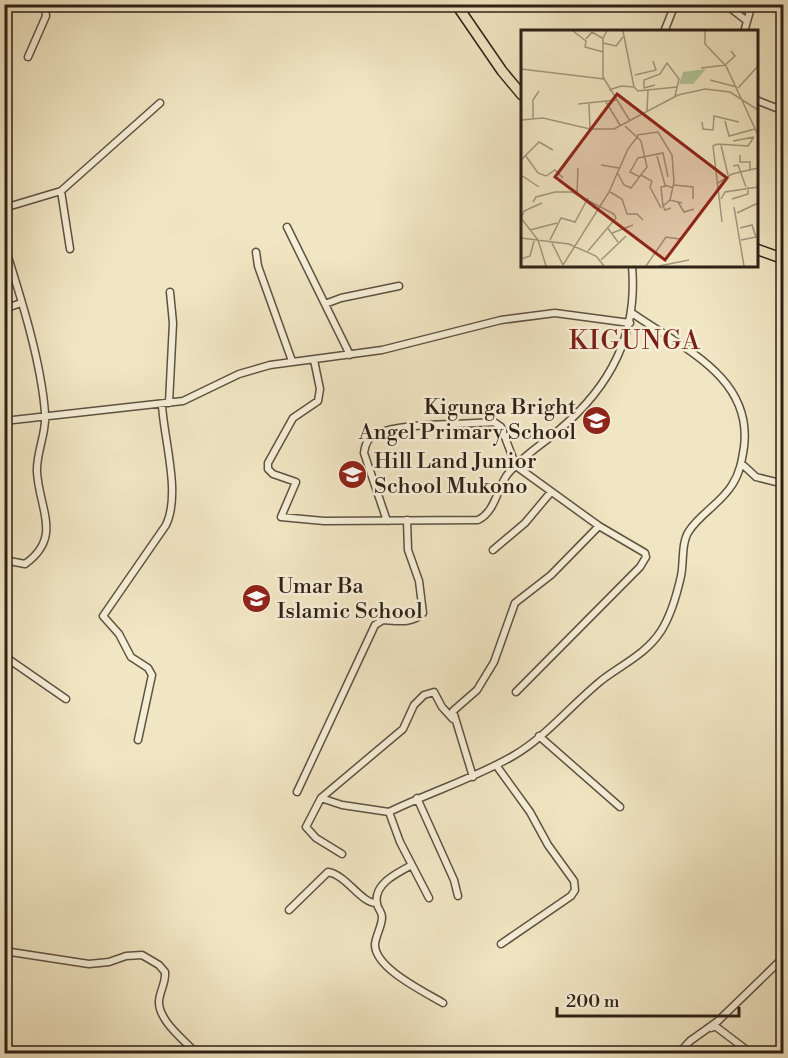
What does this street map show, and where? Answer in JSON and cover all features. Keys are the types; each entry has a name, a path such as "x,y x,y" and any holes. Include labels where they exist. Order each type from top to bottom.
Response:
{"highway":[{"path":"456,4 482,44 521,94"},
{"path":"758,250 783,259"}],"street":[{"path":"28,57 46,16 45,8 41,4"},
{"path":"665,30 675,4"},
{"path":"725,4 747,21"},
{"path":"745,30 752,4"},
{"path":"758,101 783,111"},
{"path":"4,208 61,190 160,104"},
{"path":"61,190 70,249"},
{"path":"287,227 350,355"},
{"path":"4,244 21,303 46,415 37,461 46,524 45,545 25,564 4,560"},
{"path":"256,252 258,266 292,362"},
{"path":"314,360 320,389 318,401 293,418 268,463 268,469 273,474 296,482 281,517 454,522 482,518 508,475 581,412 594,397 614,364 632,313 632,267"},
{"path":"325,304 341,298 399,286"},
{"path":"138,740 152,675 148,668 131,657 118,634 103,616 166,525 171,513 166,404 174,323 170,292"},
{"path":"4,309 21,303"},
{"path":"4,421 183,401 239,374 292,362 382,350 468,326 544,313 630,323"},
{"path":"321,798 342,805 389,812 417,798 473,777 514,755 539,736 604,679 635,659 660,632 677,592 689,531 732,486 742,464 745,424 738,401 700,357 632,313"},
{"path":"387,521 364,453 367,441 376,433 403,427 494,423 501,427 516,466 598,526 638,549 646,557 640,567 516,692"},
{"path":"742,464 756,477 783,484"},
{"path":"493,550 525,523 551,492"},
{"path":"297,792 375,625 383,620 400,622 416,619 423,613 419,581 408,550 407,520"},
{"path":"473,777 453,711 457,705 477,690 494,662 515,603 550,575 598,526"},
{"path":"4,656 66,699"},
{"path":"342,854 316,838 306,827 321,798 403,729 414,705 424,695 434,692 442,707 454,719"},
{"path":"539,736 620,807"},
{"path":"496,765 530,812 548,845 574,881 575,890 571,896 501,944"},
{"path":"417,798 454,880 458,896"},
{"path":"389,812 429,898"},
{"path":"412,865 392,876 379,888 377,903 382,915 375,944 377,955 396,974 443,1003"},
{"path":"289,910 328,872 349,883 369,902 377,903"},
{"path":"4,951 89,964 109,962 134,954 152,960 165,972 165,982 159,999 164,1015 195,1052"},
{"path":"678,1053 690,1041 711,1028 783,957"},
{"path":"711,1028 715,1026 752,1053"}],"place":[{"name":"Kigunga Bright Angel Primary School","path":"597,420"},
{"name":"Hill Land Junior School Mukono","path":"353,474"},
{"name":"Umar Ba Islamic School","path":"256,599"}],"district":[{"name":"KIGUNGA","path":"635,341"}]}
